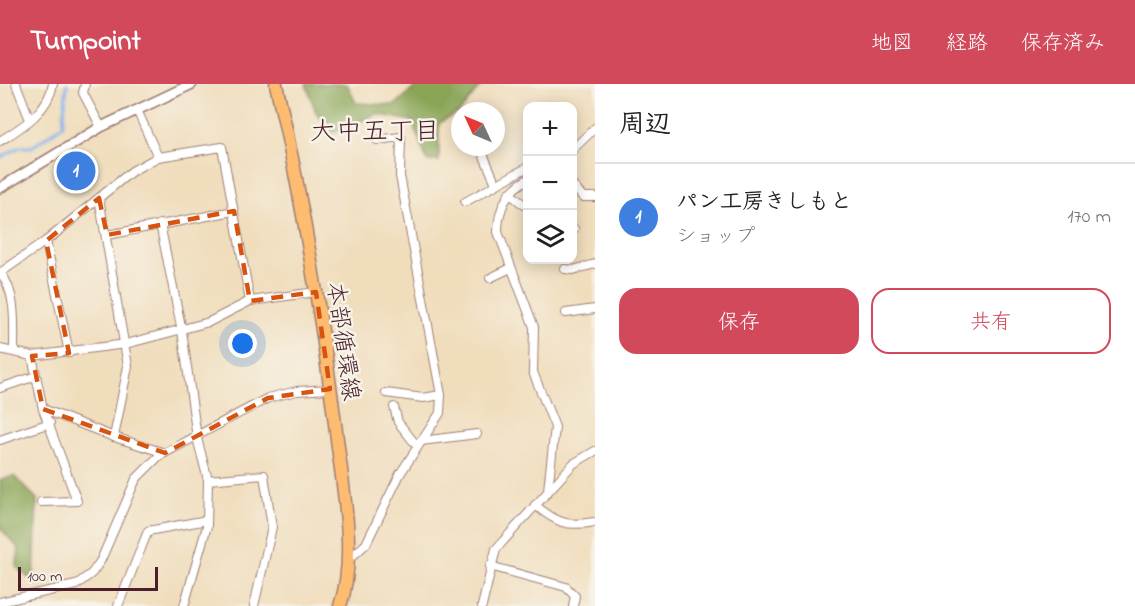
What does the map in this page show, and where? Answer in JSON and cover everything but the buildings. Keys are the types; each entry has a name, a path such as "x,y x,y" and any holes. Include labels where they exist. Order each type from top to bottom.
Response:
{"main road":[{"name":"本部循環線","path":"276,84 306,227 330,389 348,560 340,606"}],"street":[{"path":"16,84 30,120"},
{"path":"0,141 30,120 51,95 53,84"},
{"path":"85,84 83,93 101,127"},
{"path":"1,186 101,127 192,84"},
{"path":"136,110 158,157"},
{"path":"577,146 595,128"},
{"path":"348,560 366,544 400,474 440,413 441,395 400,176 401,137 377,140"},
{"path":"14,351 12,299 7,280 0,273 46,241 132,171 158,157 222,147 250,301"},
{"path":"484,156 496,184"},
{"path":"465,202 523,167"},
{"path":"523,182 509,193 498,217 498,232 534,327 533,372 555,427 548,490"},
{"path":"577,190 583,197 595,197"},
{"path":"509,193 523,204"},
{"path":"99,198 128,366 114,437"},
{"path":"107,235 234,211"},
{"path":"160,224 182,331 197,438 208,480 207,520 184,606"},
{"path":"46,241 69,353"},
{"path":"565,269 573,270 595,264"},
{"path":"490,278 511,268"},
{"path":"0,349 32,356 126,345 209,322 250,301 316,292"},
{"path":"566,314 595,309"},
{"path":"32,356 43,409 77,501 41,502"},
{"path":"0,388 36,376"},
{"path":"0,602 76,585 92,573 101,560 136,479 165,453 197,438 268,398 297,391 330,389"},
{"path":"386,393 423,398 441,395"},
{"path":"394,407 398,422 419,444"},
{"path":"43,409 114,437 165,453"},
{"path":"0,440 50,423"},
{"path":"419,444 477,434"},
{"path":"482,606 496,549 573,464 595,451"},
{"path":"208,480 264,475 272,528 254,606"},
{"path":"535,505 555,521 564,524 595,522"},
{"path":"118,606 148,531 207,520"},
{"path":"490,566 566,587 575,596 573,606"}],"highlighted area":[{"path":"99,198 107,235 234,211 250,301 316,292 330,389 268,398 165,453 43,409 32,356 69,353 46,241"}],"green space":[{"path":"306,84 347,84 356,103 395,105 419,84 482,84 468,102 451,102 451,117 439,123 439,161 427,161 412,121 377,114 333,133 316,112"},
{"path":"14,476 37,499 34,583 16,567 19,549 0,528 0,480"}],"waterway":[{"path":"0,158 20,147 32,147 63,125 67,84"}],"place":[{"name":"パン工房きしもと","path":"76,171"}],"district":[{"name":"大中五丁目","path":"375,130"}]}
